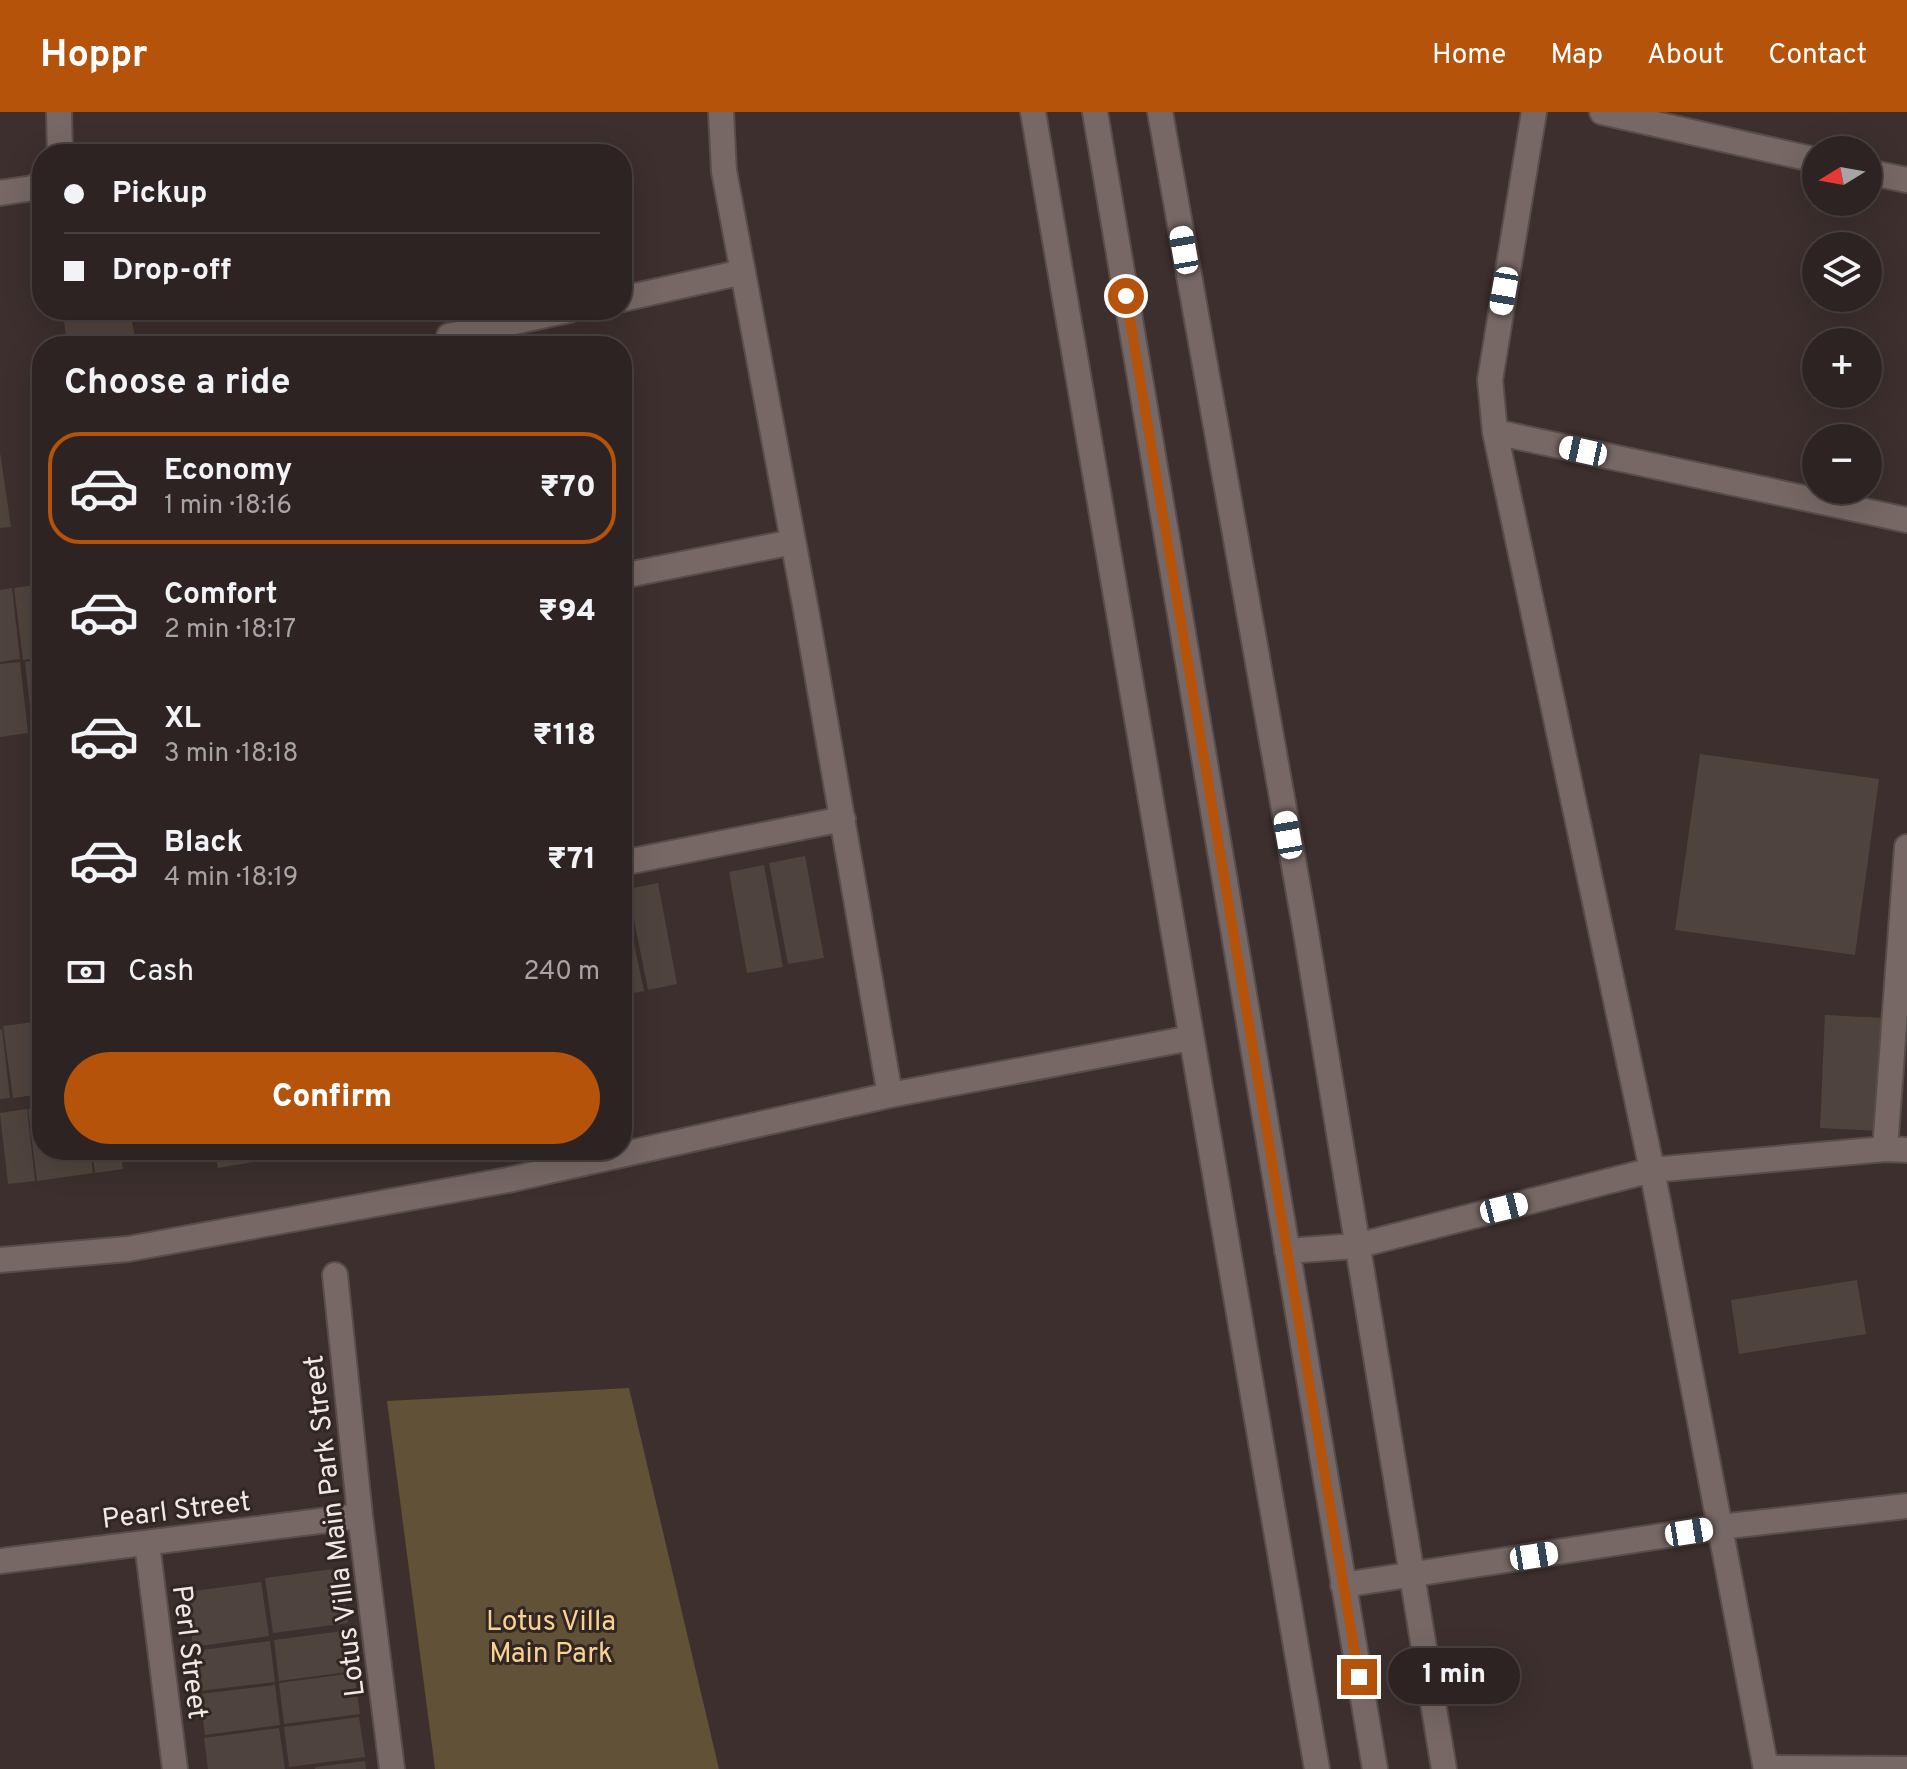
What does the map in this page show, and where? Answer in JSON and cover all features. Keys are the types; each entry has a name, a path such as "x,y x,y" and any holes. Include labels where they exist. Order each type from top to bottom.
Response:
{"street":[{"path":"59,112 60,144"},
{"path":"721,112 724,171 843,819 890,1095"},
{"path":"1033,112 1317,1769"},
{"path":"1095,112 1375,1769"},
{"path":"1160,112 1302,911 1444,1769"},
{"path":"1534,112 1490,380 1495,432 1652,1170 1766,1768 1907,1769"},
{"path":"1602,112 1802,157"},
{"path":"1882,175 1907,180"},
{"path":"0,193 32,188"},
{"path":"632,297 743,272"},
{"path":"449,336 523,320"},
{"path":"1495,432 1907,520"},
{"path":"632,574 793,542"},
{"path":"632,861 843,819"},
{"path":"1287,1251 1356,1246 1652,1170 1896,1150 1907,847"},
{"path":"632,1152 890,1095 1191,1038"},
{"path":"0,1260 128,1249 508,1180 598,1160"},
{"name":"Lotus Villa Main Park Street","path":"335,1275 360,1516 392,1769"},
{"path":"1343,1585 1720,1527 1907,1506"},
{"name":"Pearl Street","path":"0,1561 360,1516"},
{"name":"Perl Street","path":"147,1543 175,1769"}],"green space":[{"name":"Lotus Villa Main Park","path":"629,1388 719,1769 435,1769 387,1401"}],"building":[{"path":"132,320 135,336 66,336 64,322"},
{"path":"0,452 11,527 0,528"},
{"path":"32,585 32,659 23,660 14,588"},
{"path":"12,588 20,659 0,662 0,590"},
{"path":"32,661 32,724 25,662"},
{"path":"20,662 28,733 0,737 0,664"},
{"path":"1700,754 1879,779 1855,955 1675,930"},
{"path":"805,856 824,958 788,964 769,863"},
{"path":"764,865 783,967 747,973 729,872"},
{"path":"658,883 677,984 648,990 632,909 632,888"},
{"path":"632,934 644,991 632,993"},
{"path":"1825,1015 1885,1018 1880,1131 1820,1128"},
{"path":"32,1022 32,1095 13,1098 3,1026"},
{"path":"0,1030 10,1098 0,1099"},
{"path":"27,1109 35,1181 8,1184 0,1113"},
{"path":"28,1109 32,1109 32,1141"},
{"path":"34,1160 91,1160 93,1173 37,1181"},
{"path":"93,1160 122,1160 123,1169 95,1173"},
{"path":"217,1160 265,1160 218,1168"},
{"path":"1857,1280 1866,1334 1739,1354 1731,1300"},
{"path":"341,1568 348,1623 273,1633 265,1578"},
{"path":"261,1582 269,1636 193,1647 186,1592"},
{"path":"350,1630 355,1671 279,1681 274,1640"},
{"path":"270,1641 275,1682 200,1691 195,1651"},
{"path":"354,1673 360,1714 284,1724 279,1683"},
{"path":"275,1685 280,1725 205,1735 200,1694"},
{"path":"359,1717 365,1757 289,1767 284,1727"},
{"path":"279,1728 285,1769 208,1769 204,1738"},
{"path":"365,1761 366,1769 315,1769 315,1767"}],"route":[{"path":"1126,296 1359,1677"}]}
